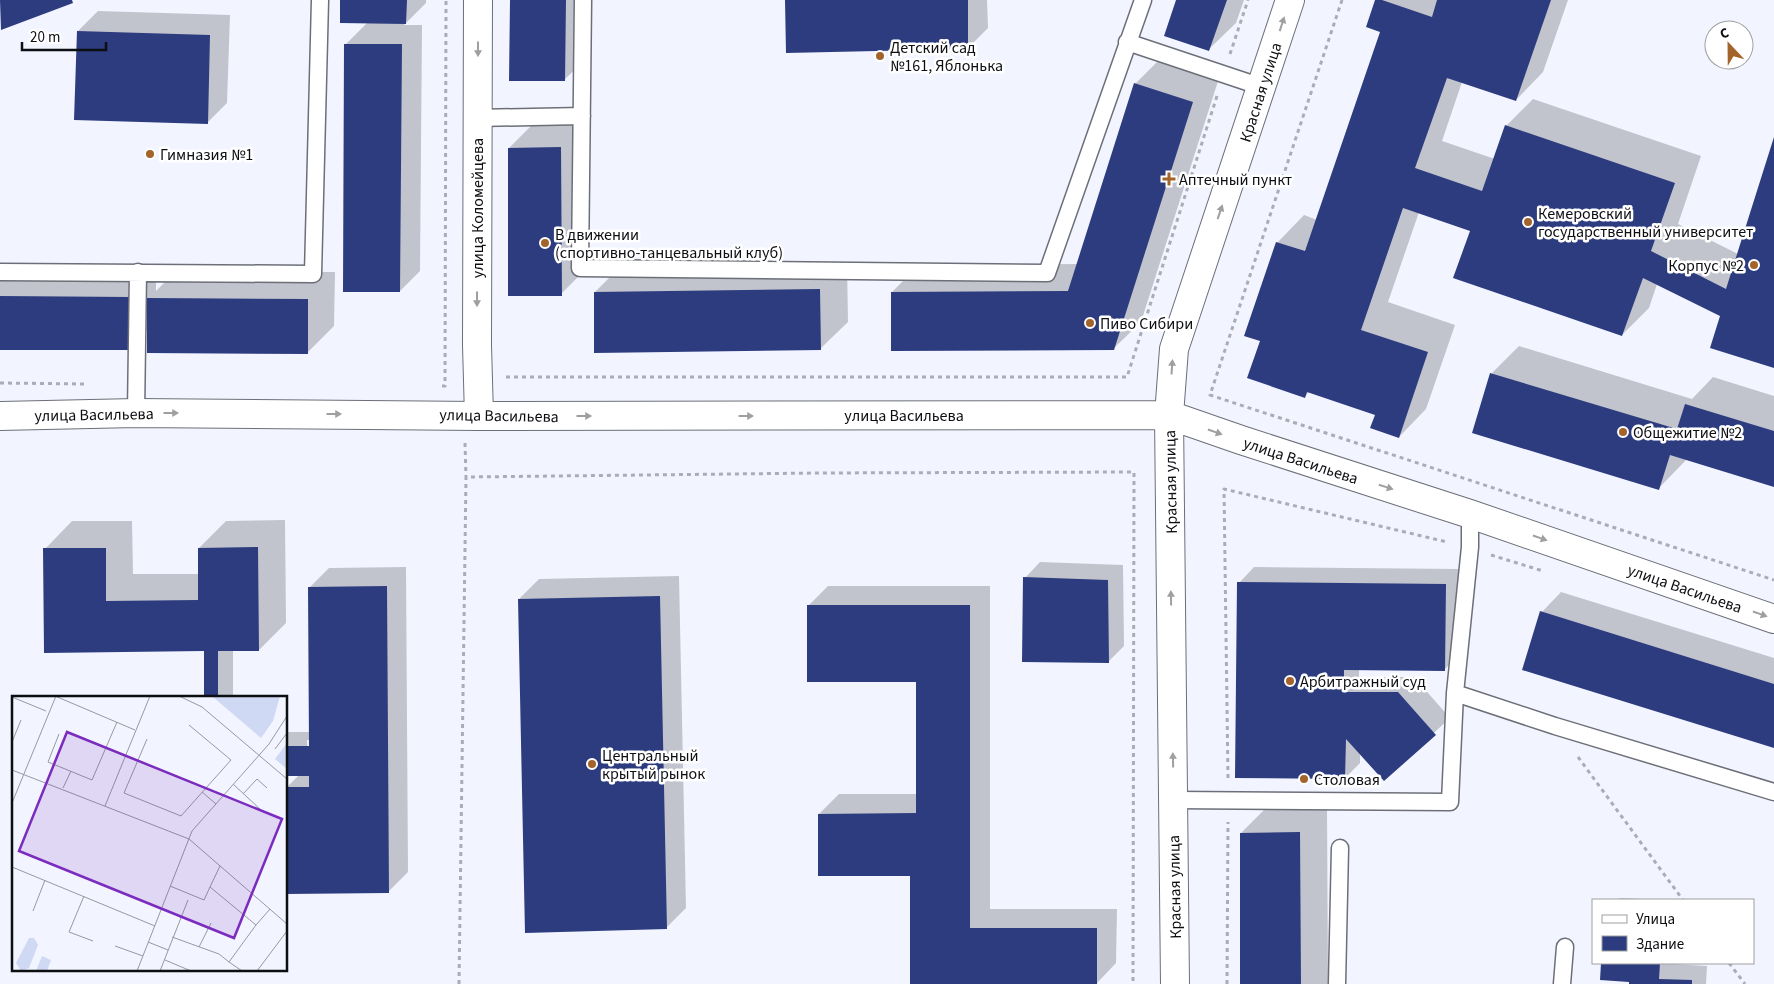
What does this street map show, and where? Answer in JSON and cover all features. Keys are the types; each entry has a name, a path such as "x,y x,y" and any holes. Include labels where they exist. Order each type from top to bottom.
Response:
{"street":[{"name":"улица Коломейцева","path":"478,0 479,416"},
{"name":"Красная улица","path":"1175,984 1169,415 1174,349 1290,0"},
{"name":"улица Васильева","path":"0,416 136,413 479,416 1169,415 1470,514 1774,619"}],"lane":[{"path":"0,272 313,274 320,0"},
{"path":"583,0 580,268 1047,273 1143,0"},
{"path":"1127,42 1262,87"},
{"path":"478,118 582,116"},
{"path":"136,413 138,272"},
{"path":"1173,800 1450,802 1456,693 1470,547 1470,514"},
{"path":"1456,693 1555,726 1774,792"},
{"path":"1337,984 1340,848"},
{"path":"1562,984 1565,947"}],"path":[{"path":"437,386 445,386 446,0"},
{"path":"497,377 1128,377 1248,0"},
{"path":"1342,0 1210,395 1774,580"},
{"path":"0,383 88,384"},
{"path":"459,984 466,477 1134,472 1133,984"},
{"path":"1227,984 1228,801 1224,489 1470,547 1545,572"},
{"path":"1555,726 1682,899"},
{"path":"1730,964 1745,984"}],"building":[{"path":"0,0 72,0 73,3 1,30"},
{"path":"340,0 407,0 406,24 340,23"},
{"path":"510,0 566,0 565,81 509,81"},
{"path":"785,0 968,0 968,49 786,53"},
{"path":"1176,0 1227,0 1209,51 1164,36"},
{"path":"1375,0 1382,0 1432,17 1437,0 1551,0 1516,101 1447,78 1415,168 1482,191 1505,125 1675,183 1651,251 1726,289 1774,137 1774,368 1710,348 1720,316 1643,278 1622,336 1453,278 1470,231 1403,208 1361,330 1428,352 1399,438 1370,428 1375,415 1307,392 1305,398 1247,378 1260,341 1244,336 1276,242 1305,251 1380,32 1366,27"},
{"path":"77,31 210,35 208,124 74,120"},
{"path":"344,44 402,44 400,292 343,292"},
{"path":"1134,83 1193,102 1114,350 891,351 891,292 1068,291"},
{"path":"561,147 562,296 508,296 508,148"},
{"path":"820,289 821,350 594,353 594,292"},
{"path":"0,296 130,297 129,350 0,350"},
{"path":"147,298 308,299 308,354 147,353"},
{"name":"Общежитие №2","path":"1490,373 1677,429 1685,404 1774,431 1774,487 1670,455 1659,490 1472,433"},
{"path":"258,547 259,651 218,651 218,696 204,696 204,651 44,653 43,548 106,548 106,601 198,600 198,548"},
{"path":"1023,577 1108,580 1109,663 1022,662"},
{"name":"Арбитражный суд","path":"1237,582 1446,584 1445,671 1344,670 1344,692 1398,692 1436,735 1384,781 1346,739 1345,779 1235,778"},
{"path":"387,586 389,893 288,894 288,787 309,787 309,776 288,776 288,746 309,746 308,587"},
{"name":"Центральный крытый рынок","path":"660,596 667,929 525,933 518,599"},
{"path":"807,605 970,605 970,928 1097,928 1097,984 910,984 910,876 818,876 818,814 916,813 916,682 807,682"},
{"path":"1540,611 1774,684 1774,748 1522,670"},
{"path":"1300,832 1301,984 1240,984 1240,833"},
{"path":"1601,964 1660,964 1659,979 1692,980 1692,984 1629,984 1629,982 1600,980"}],"place":[{"name":"Детский сад №161, Яблонька","path":"880,56"},
{"name":"Гимназия №1","path":"150,154"},
{"name":"Аптечный пункт","path":"1169,179"},
{"name":"Кемеровский государственный университет","path":"1528,222"},
{"name":"В движении (спортивно-танцевальный клуб)","path":"545,243"},
{"name":"Корпус №2","path":"1754,265"},
{"name":"Пиво Сибири","path":"1090,323"},
{"name":"Общежитие №2","path":"1623,432"},
{"name":"Арбитражный суд","path":"1290,681"},
{"name":"Центральный крытый рынок","path":"592,764"},
{"name":"Столовая","path":"1304,779"}]}
